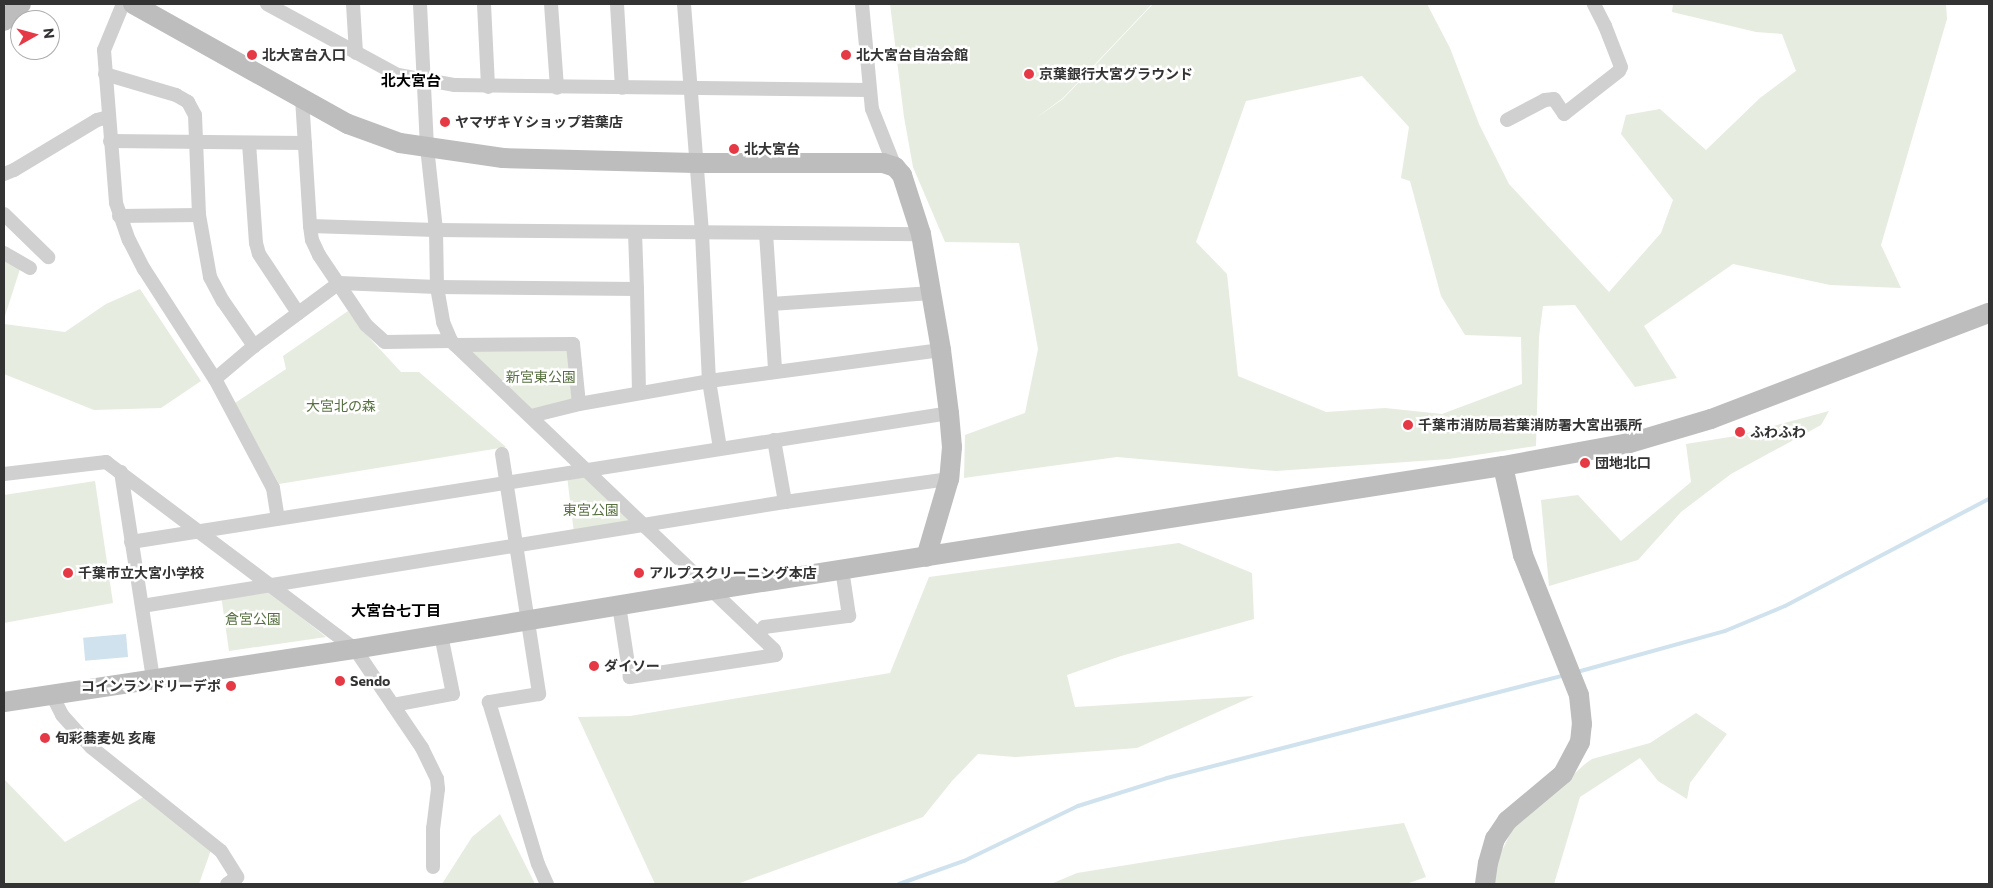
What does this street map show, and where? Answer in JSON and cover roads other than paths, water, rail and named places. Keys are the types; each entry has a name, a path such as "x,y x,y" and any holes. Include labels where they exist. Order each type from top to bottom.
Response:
{"street":[{"path":"4,21 21,4"},
{"path":"123,4 104,50 110,141 119,216 144,269 215,379 273,488 278,519"},
{"path":"133,4 348,124 400,143 503,158 695,163 883,163 895,167"},
{"path":"267,4 398,75 455,85 557,88 869,90"},
{"path":"287,4 300,22"},
{"path":"353,4 356,53"},
{"path":"420,4 427,147 436,230 437,287 439,306 453,343 759,635 774,650 776,656 630,677 619,605"},
{"path":"484,4 488,87"},
{"path":"551,4 557,88"},
{"path":"617,4 622,88"},
{"path":"684,4 702,233 709,381 720,448"},
{"path":"862,4 872,109 895,167 902,175 921,234 941,350 949,413 952,447 949,479 926,557"},
{"path":"1507,120 1545,100 1554,99 1564,114 1619,71 1621,67 1594,4"},
{"path":"105,74 176,95 188,102 195,114 200,214 210,277 223,301 254,346"},
{"path":"302,98 312,240 319,255 366,325 385,342 573,344 579,404"},
{"path":"4,174 14,170 97,120 108,117"},
{"path":"110,141 305,143"},
{"path":"249,143 256,243 259,254 298,313"},
{"path":"4,214 48,257"},
{"path":"119,216 200,214"},
{"path":"310,226 436,230 921,234"},
{"path":"635,232 639,393"},
{"path":"766,233 775,370"},
{"path":"4,254 30,268"},
{"path":"215,379 254,346 339,283 437,287 637,289"},
{"path":"771,304 932,293"},
{"path":"4,702 355,649 842,569 1503,466 1630,442 1711,419 1989,313"},
{"path":"531,416 579,404 775,370 941,350"},
{"path":"131,542 949,413"},
{"path":"774,440 786,502"},
{"path":"502,454 539,694 488,702 547,884"},
{"path":"4,474 106,462 355,649 422,748 437,778 438,789 433,828 433,868"},
{"path":"1485,884 1488,863 1495,839 1507,821 1563,774 1573,759 1580,742 1582,724 1579,694 1523,555 1503,466"},
{"path":"121,472 153,679"},
{"path":"142,606 516,544 949,479"},
{"path":"759,635 764,627 850,616 842,569"},
{"path":"393,705 453,694 441,635"},
{"path":"52,695 62,715 91,747 221,851 237,877 227,884"}],"water":[{"path":"126,634 128,657 85,661 83,638"}],"waterway":[{"path":"1577,672 1725,631 1785,606 1989,499"},
{"path":"899,884 964,861 1078,806 1167,778 1565,675"}],"place":[{"name":"北大宮台入口","path":"252,55"},
{"name":"北大宮台自治会館","path":"846,55"},
{"name":"京葉銀行大宮グラウンド","path":"1029,74"},
{"name":"ヤマザキＹショップ若葉店","path":"445,122"},
{"name":"北大宮台","path":"734,149"},
{"name":"千葉市消防局若葉消防署大宮出張所","path":"1408,425"},
{"name":"ふわふわ","path":"1740,432"},
{"name":"団地北口","path":"1585,463"},
{"name":"千葉市立大宮小学校","path":"68,573"},
{"name":"アルプスクリーニング本店","path":"639,573"},
{"name":"ダイソー","path":"594,666"},
{"name":"Sendo","path":"340,681"},
{"name":"コインランドリーデポ","path":"231,686"},
{"name":"旬彩蕎麦処 亥庵","path":"45,738"}],"district":[{"name":"北大宮台","path":"411,81"},
{"name":"大宮台七丁目","path":"396,611"}],"park label":[{"name":"新宮東公園","path":"541,377"},
{"name":"大宮北の森","path":"341,406"},
{"name":"東宮公園","path":"591,510"},
{"name":"倉宮公園","path":"253,619"}]}
